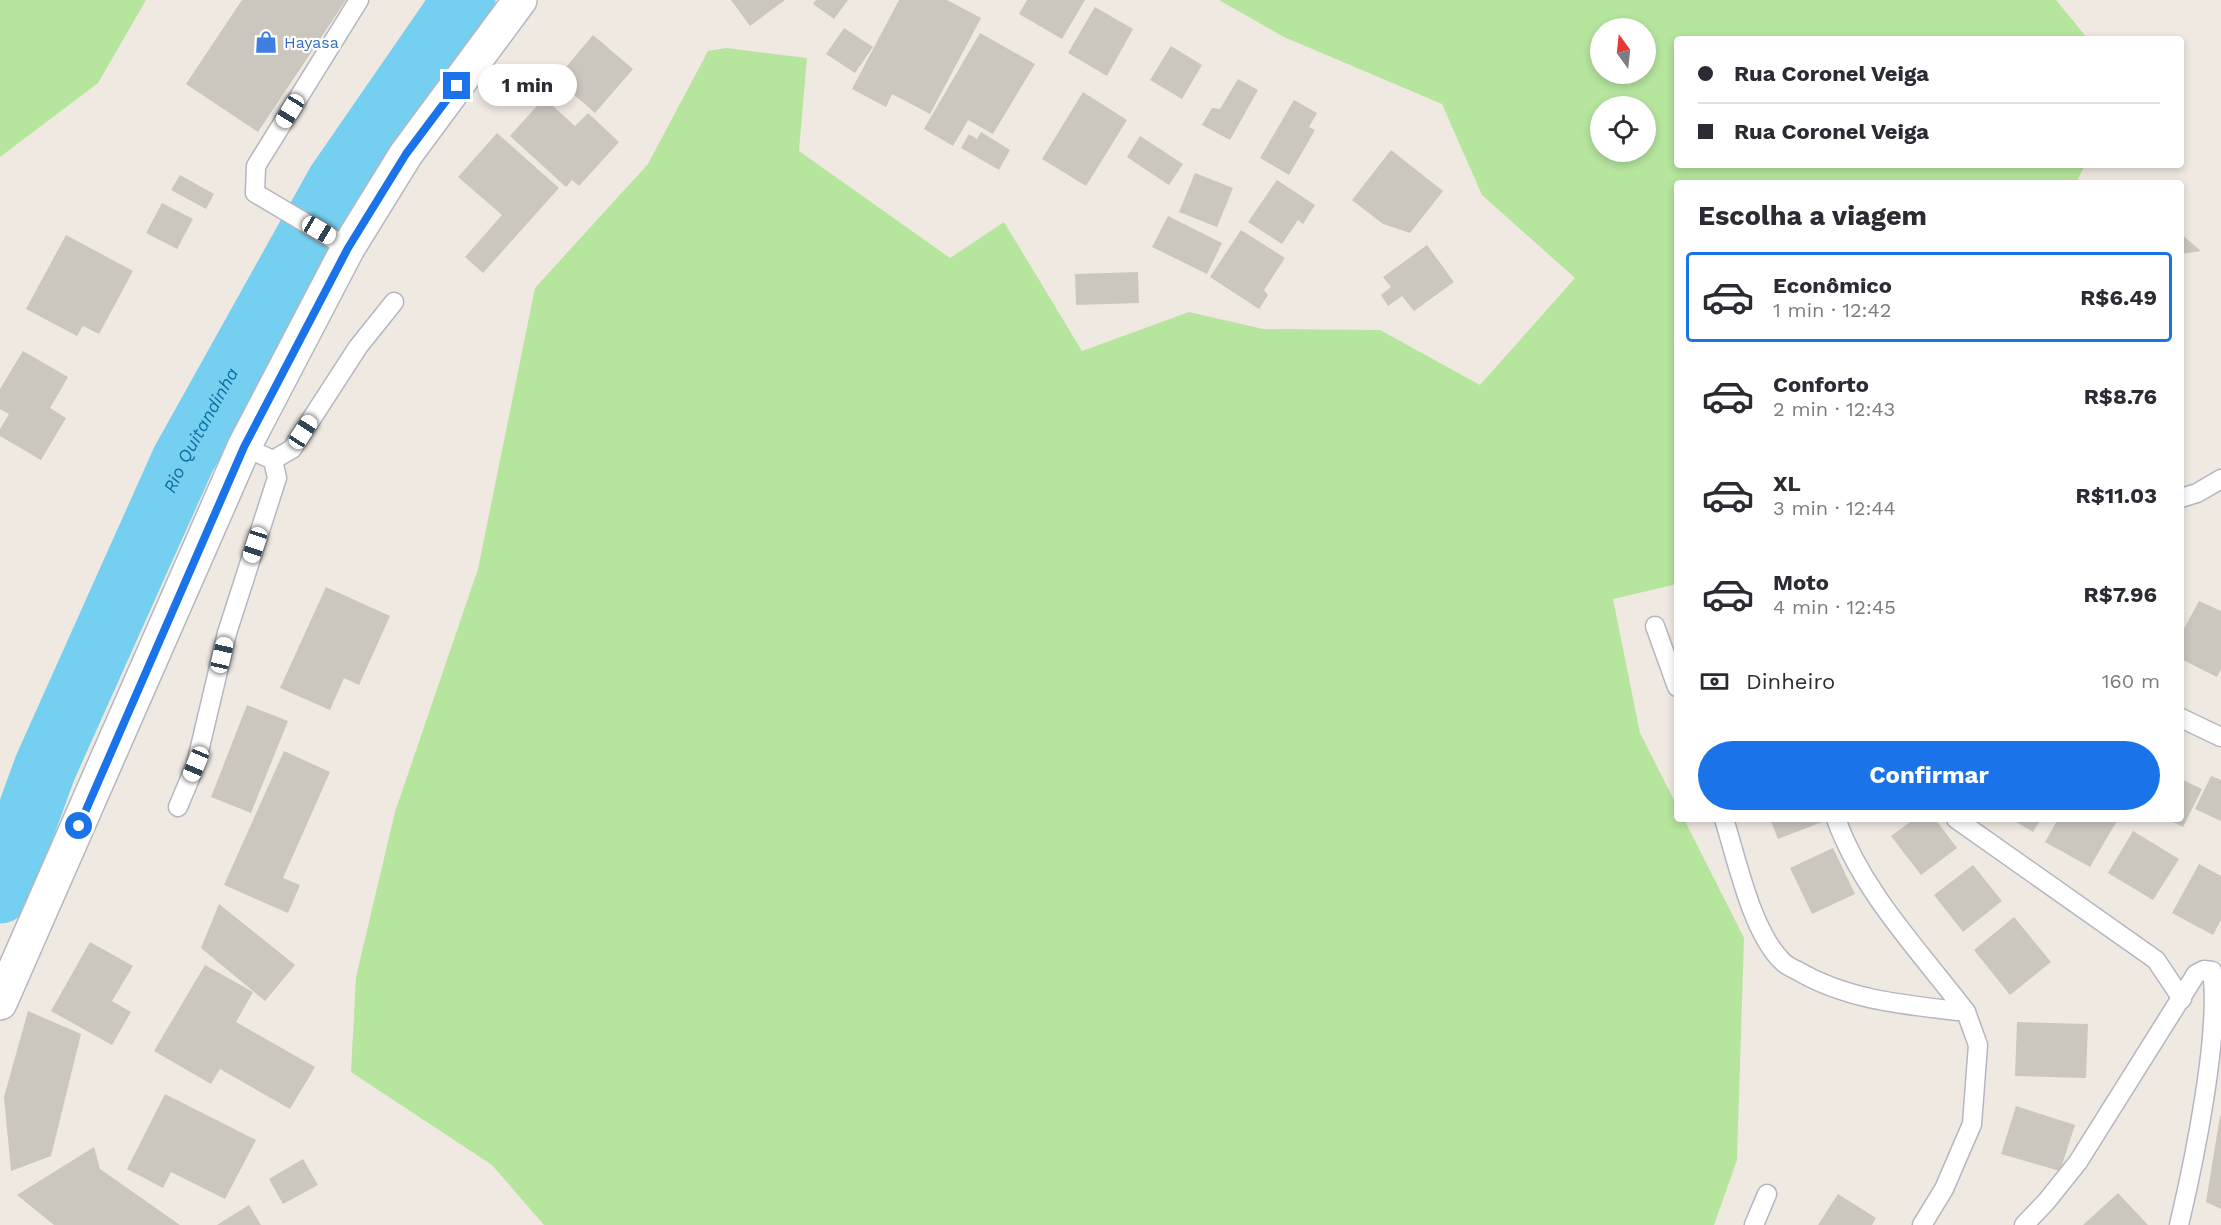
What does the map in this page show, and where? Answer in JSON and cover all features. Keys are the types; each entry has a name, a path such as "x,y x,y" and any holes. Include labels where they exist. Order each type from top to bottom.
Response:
{"main road":[{"path":"0,1003 258,453 348,248 406,154 520,0"}],"lane":[{"path":"348,248 255,193 256,166 359,0"},
{"path":"258,453 292,449 358,347 394,302"},
{"path":"178,807 196,764 227,633 277,478 258,453"},
{"path":"2184,497 2197,493 2221,479"},
{"path":"1655,626 1674,679"},
{"path":"2184,718 2221,736"},
{"path":"1725,822 1752,908 1766,938 1783,962 1814,980 1866,998 1966,1012"},
{"path":"1837,822 1846,846 1885,910 1966,1012 1978,1045 1972,1124 1944,1189 1922,1225"},
{"path":"1960,822 2156,960 2182,999"},
{"path":"2024,1225 2078,1162 2196,974 2204,970 2212,971 2218,993 2217,1049 2206,1114 2179,1225"},
{"path":"1754,1225 1767,1194"}],"green space":[{"path":"0,0 146,0 98,83 0,157"},
{"path":"1219,0 2056,0 2086,36 1674,36 1674,168 2084,168 2078,180 1674,180 1674,585 1613,599 1640,733 1674,800 1674,822 1686,822 1744,938 1737,1160 1714,1225 544,1225 492,1165 351,1072 356,977 395,812 478,569 535,288 648,164 708,51 726,48 807,58 799,151 950,258 1004,222 1082,351 1189,312 1263,329 1380,330 1480,385 1575,278 1482,195 1442,104 1284,37"}],"building":[{"name":"Hayasa","path":"242,0 346,0 258,132 186,84"},
{"path":"731,0 785,0 750,26"},
{"path":"816,0 848,0 834,19 813,4"},
{"path":"899,0 947,0 981,18 930,114 892,94 886,107 852,89"},
{"path":"1027,0 1085,0 1062,39 1019,14"},
{"path":"1095,7 1133,29 1107,76 1068,53"},
{"path":"844,28 873,47 855,73 826,54"},
{"path":"980,33 1035,64 993,134 968,120 953,146 924,129"},
{"path":"593,35 633,69 595,113 556,79"},
{"path":"1171,46 1202,65 1182,99 1150,80"},
{"path":"1238,79 1258,90 1230,140 1202,125 1212,108 1220,109"},
{"path":"1083,92 1127,120 1086,186 1042,159"},
{"path":"544,98 575,126 588,113 619,142 579,186 572,180 566,187 510,136"},
{"path":"1294,100 1317,113 1309,127 1315,130 1289,175 1260,158"},
{"path":"981,132 1010,150 999,170 961,148 969,134 977,139"},
{"path":"497,133 559,188 483,273 465,257 502,215 458,177"},
{"path":"1140,136 1183,164 1169,185 1127,157"},
{"path":"1391,150 1443,191 1410,233 1383,224 1352,200"},
{"path":"1195,173 1233,188 1217,227 1179,212"},
{"path":"180,175 214,194 206,209 171,190"},
{"path":"1277,180 1315,205 1303,224 1298,220 1282,244 1248,222"},
{"path":"162,203 193,219 177,249 146,233"},
{"path":"1168,216 1222,243 1207,274 1152,247"},
{"path":"1241,230 1285,258 1264,290 1268,295 1259,309 1210,277"},
{"path":"66,235 133,271 99,334 83,326 77,336 26,309"},
{"path":"2184,237 2201,251 2184,254"},
{"path":"1427,245 1454,282 1414,311 1402,296 1388,306 1381,295 1391,287 1383,277"},
{"path":"1138,272 1139,303 1076,305 1075,274"},
{"path":"23,351 68,377 50,408 66,418 41,460 0,436 0,429 9,414 0,409 0,389"},
{"path":"326,587 390,616 359,685 344,678 330,710 280,688"},
{"path":"2199,601 2221,611 2221,669 2217,677 2184,660 2184,628"},
{"path":"247,705 288,721 251,813 211,797"},
{"path":"284,751 330,772 283,878 300,885 288,913 224,885"},
{"path":"2211,776 2221,780 2221,821 2195,809"},
{"path":"2184,780 2202,789 2183,827 2173,822 2184,822"},
{"path":"1771,822 1822,822 1778,839"},
{"path":"1910,822 1937,822 1957,848 1921,875 1891,836"},
{"path":"2016,822 2039,822 2033,832"},
{"path":"2056,822 2116,822 2090,867 2045,842"},
{"path":"2133,831 2179,859 2153,900 2108,873"},
{"path":"1833,848 1855,894 1812,914 1790,868"},
{"path":"2199,864 2221,876 2221,920 2213,935 2172,913"},
{"path":"1973,865 2002,901 1963,932 1934,895"},
{"path":"219,904 295,965 265,1001 201,948"},
{"path":"2014,917 2051,962 2010,995 1974,950"},
{"path":"90,942 133,966 112,1001 131,1012 112,1045 51,1011"},
{"path":"205,965 253,992 236,1022 315,1067 290,1109 220,1069 211,1084 154,1051"},
{"path":"28,1011 81,1034 51,1156 11,1171 4,1097"},
{"path":"2017,1022 2088,1024 2086,1078 2015,1076"},
{"path":"165,1094 256,1140 225,1199 171,1172 163,1188 127,1169"},
{"path":"2016,1106 2075,1125 2060,1171 2001,1154"},
{"path":"2221,1116 2221,1209 2206,1202"},
{"path":"94,1147 100,1169 180,1225 54,1225 17,1195"},
{"path":"303,1159 318,1185 283,1204 269,1179"},
{"path":"2118,1193 2148,1225 2083,1225"},
{"path":"1838,1194 1876,1218 1872,1225 1818,1225"},
{"path":"249,1205 261,1225 217,1225"}],"waterway":[{"name":"Rio Quitandinha","path":"0,892 45,768 183,460 337,184 464,0"}],"place":[{"name":"Hayasa","path":"266,42"}],"route":[{"path":"79,826 244,447 348,248 406,154 457,86"}]}
